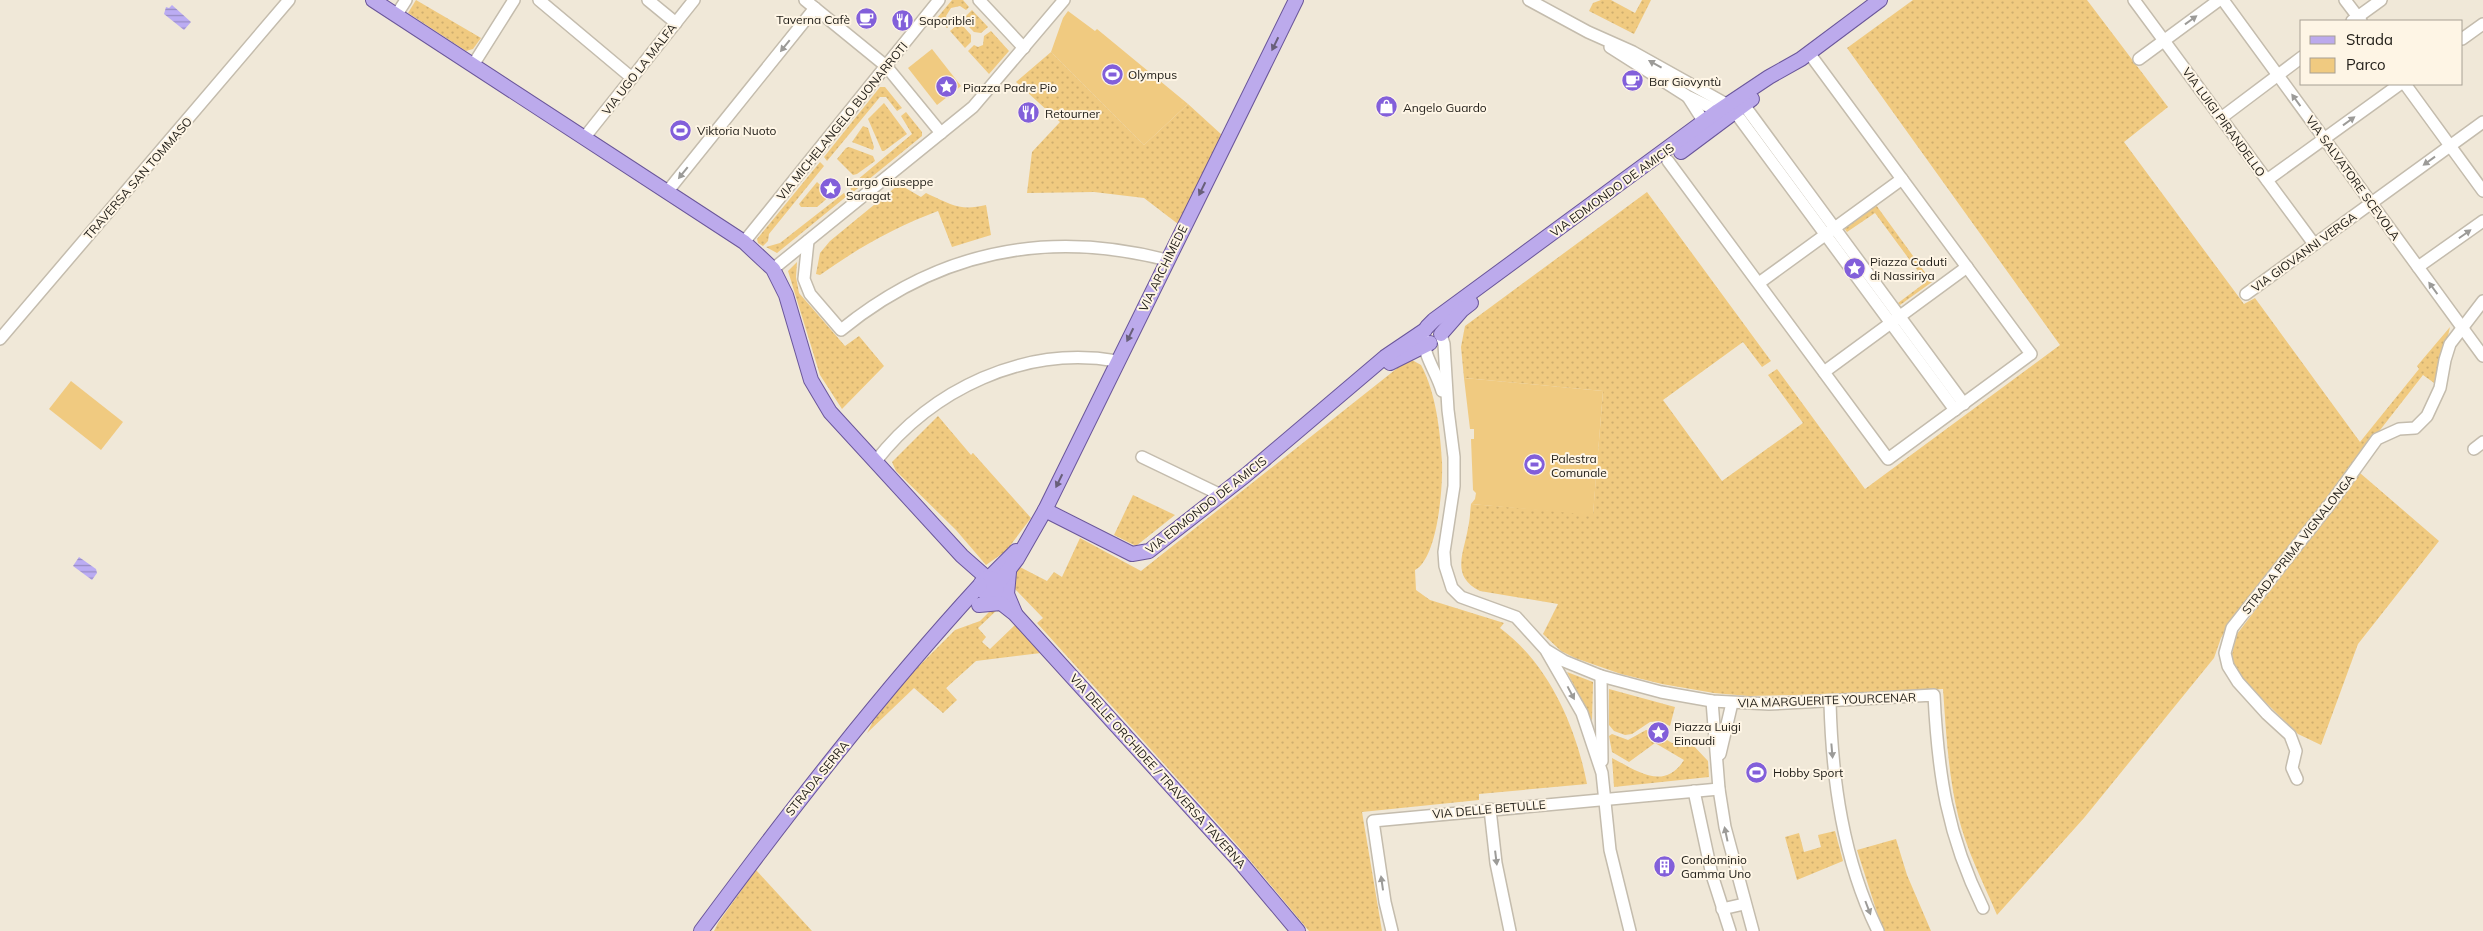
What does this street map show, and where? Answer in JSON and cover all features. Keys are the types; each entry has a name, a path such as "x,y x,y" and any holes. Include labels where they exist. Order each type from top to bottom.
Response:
{"main road":[{"name":"VIA ARCHIMEDE","path":"1030,536 1045,510 1296,0"},
{"name":"VIA EDMONDO DE AMICIS","path":"1432,337 1434,320 1704,122 1730,110 1776,82 1805,56 1880,0"},
{"path":"375,1 398,14 744,242 773,268 786,295 811,380 830,412 988,587 1006,588 1010,570 1030,536"},
{"name":"VIA EDMONDO DE AMICIS","path":"1432,337 1462,310 1668,161 1730,110"},
{"path":"1352,388 1385,358 1432,337"},
{"path":"1352,388 1432,337"},
{"name":"VIA EDMONDO DE AMICIS","path":"1045,510 1138,555 1152,549 1352,388"},
{"path":"988,587 1030,536"},
{"path":"988,587 1010,570"},
{"name":"VIA DELLE ORCHIDEE / TRAVERSA TAVERNA","path":"988,587 1015,614 1240,862 1298,931"},
{"name":"STRADA SERRA","path":"701,931 774,832 915,657 988,587"}],"street":[{"path":"277,17 289,0"},
{"path":"277,17 298,0"},
{"path":"398,14 406,0"},
{"path":"473,65 514,0"},
{"path":"539,0 632,78"},
{"path":"648,0 676,23"},
{"name":"VIA UGO LA MALFA","path":"584,138 694,0"},
{"path":"805,0 886,66 942,133"},
{"name":"VIA MICHELANGELO BUONARROTI","path":"744,242 939,0"},
{"path":"979,0 1024,48"},
{"path":"773,268 973,107 1064,0"},
{"path":"1529,0 1588,32 1633,52 1730,110 1830,231 1959,407"},
{"name":"VIA LUIGI PIRANDELLO","path":"2134,0 2314,244"},
{"path":"2140,59 2219,0"},
{"name":"VIA SALVATORE SCEVOLA","path":"2223,0 2483,356"},
{"path":"2345,0 2357,20 2381,0"},
{"path":"667,192 815,8"},
{"name":"TRAVERSA SAN TOMMASO","path":"0,339 277,17"},
{"path":"2463,38 2483,24"},
{"path":"1588,32 1686,96 1730,110"},
{"path":"1668,161 1888,459 2031,354 1902,179 1805,56"},
{"path":"2221,118 2300,59"},
{"path":"2267,180 2399,85"},
{"path":"2406,85 2483,191"},
{"path":"1686,96 1704,122"},
{"name":"VIA GIOVANNI VERGA","path":"2246,294 2483,122"},
{"path":"1758,283 1902,179"},
{"path":"2418,267 2483,221"},
{"path":"808,241 804,279 810,294 841,330 878,302 919,279 962,262 991,254 1030,248 1076,246 1122,250 1167,260"},
{"path":"1824,372 1967,267"},
{"name":"STRADA PRIMA VIGNALONGA","path":"2297,779 2292,768 2296,751 2290,735 2261,708 2228,666 2225,653 2232,628 2333,500 2377,439 2399,429 2415,428 2427,416 2440,388 2444,360 2450,344 2483,302"},
{"path":"1432,337 1431,363 1448,410"},
{"path":"1432,337 1448,410"},
{"path":"875,462 896,437 931,406 951,393 993,373 1023,365 1062,359 1117,361"},
{"name":"VIA MARGUERITE YOURCENAR","path":"1448,410 1454,457 1452,508 1444,552 1449,581 1452,588 1461,597 1499,609 1516,617 1546,650 1572,665 1601,676 1661,692 1732,703 1830,702 1934,695 1938,762 1947,812 1965,868 1983,908"},
{"path":"1142,457 1221,495"},
{"path":"1546,650 1582,713 1602,773"},
{"path":"1601,676 1602,773 1610,850 1630,931"},
{"path":"1712,701 1719,789 1729,844 1744,904 1754,931"},
{"path":"1830,702 1834,774 1845,837 1857,880 1878,931"},
{"path":"1718,765 1732,703"},
{"name":"VIA DELLE BETULLE","path":"1392,931 1384,902 1372,820 1719,789"},
{"path":"1694,791 1701,832 1730,931"},
{"path":"1490,809 1496,863 1510,931"},
{"path":"1722,909 1744,904"}],"green space":[{"path":"416,0 481,38 473,49 466,51 408,13"},
{"path":"952,0 963,0 969,7 966,10 960,6 951,8 946,16 949,26 947,28 942,23 938,23 936,29 932,24"},
{"path":"1601,0 1611,0 1635,13 1642,0 1651,0 1634,34 1589,11 1593,3"},
{"path":"1913,0 2087,0 2168,107 2124,142 2244,304 2255,298 2360,442 2419,369 2417,366 2450,327 2437,385 2423,375 2231,621 2221,638 2214,658 2084,818 1997,915 1961,828 1950,768 1943,689 1748,696 1714,693 1662,684 1621,674 1575,658 1561,651 1543,634 1558,604 1480,591 1465,578 1461,563 1469,525 1471,504 1593,514 1603,391 1464,378 1461,347 1465,326 1647,192 1771,361 1762,367 1743,342 1663,400 1722,481 1803,423 1768,375 1777,369 1865,489 2060,345 1847,48"},
{"path":"972,10 988,27 981,33 974,32 966,24 966,16"},
{"name":"Olympus","path":"1068,11 1095,31 1097,29 1188,104 1144,145 1051,52 1063,18"},
{"path":"956,26 963,26 971,35 971,42 965,48 950,31"},
{"path":"991,31 1009,51 989,74 968,51 974,45 978,47 983,45 984,36"},
{"path":"932,49 961,86 937,105 908,68"},
{"path":"1051,52 1144,145 1188,104 1222,135 1178,224 1144,198 1094,192 1027,193 1032,152 1060,122 1016,82"},
{"path":"880,87 885,87 902,108 897,111 886,97 880,97 827,161 824,157"},
{"path":"884,103 907,134 882,151 868,119"},
{"path":"906,112 922,132 922,136 852,193 850,186 912,134 901,116"},
{"path":"863,126 868,128 874,147 873,150 852,142"},
{"path":"849,147 873,156 875,161 853,175 837,159"},
{"path":"820,162 824,166 769,234 768,241 763,246 758,243 757,239"},
{"path":"817,182 830,196 817,207 801,207 799,204"},
{"path":"897,186 902,186 921,197 926,193 957,206 977,207 986,205 991,235 952,247 938,211 892,231 848,256 820,275 816,274 820,253 830,241"},
{"path":"844,193 847,196 777,253 766,247 780,243"},
{"path":"1876,205 1932,282 1900,305 1898,303 1926,282 1875,213 1847,232 1844,228"},
{"path":"797,262 796,277 799,293 845,346 859,336 884,366 842,409 820,375 788,271"},
{"path":"1412,360 1421,365 1434,400 1442,462 1438,520 1429,551 1423,563 1415,570 1416,590 1430,600 1504,623 1500,628 1533,660 1558,698 1576,741 1587,784 1479,794 1479,800 1362,812 1382,931 1309,931 1238,846 1037,623 1043,618 1014,588 1018,566 1047,581 1054,572 1062,577 1080,538 1141,571 1405,362"},
{"name":"Palestra Comunale","path":"1464,378 1603,391 1593,515 1471,504 1475,499 1476,493 1473,490 1471,439 1474,439 1474,429 1470,429"},
{"path":"71,381 123,422 101,450 49,409"},
{"path":"938,416 971,455 973,453 1031,518 1006,551 986,565 956,530 896,471 892,462"},
{"path":"2360,473 2439,541 2358,644 2321,745 2298,734 2240,677 2234,665 2232,654 2237,634"},
{"path":"1133,495 1175,515 1136,546 1114,535"},
{"path":"993,608 996,611 978,628 986,637 982,642 990,649 1015,625 1041,653 976,661 946,688 957,700 943,713 914,688 867,733 873,721 910,675 955,630 980,621"},
{"path":"1567,672 1593,682 1592,721"},
{"path":"1609,689 1675,707 1670,726 1659,721 1650,722 1632,734 1625,735 1614,731 1609,725"},
{"path":"1646,730 1654,732 1672,743 1691,743 1708,761 1709,777 1614,787 1612,758 1640,772 1659,777 1668,775 1676,770 1684,760 1655,743 1629,762 1612,752 1609,736 1612,734 1628,740"},
{"path":"1835,831 1843,861 1797,880 1785,837 1799,833 1804,852 1821,847 1818,835"},
{"path":"1896,839 1907,875 1931,931 1884,931 1881,925 1857,850"},
{"path":"756,870 812,931 714,931"}],"shaded area":[{"path":"172,5 191,22 184,30 164,14 166,7 169,8"},
{"path":"79,557 96,569 97,573 92,580 73,566"}],"place":[{"name":"Taverna Cafè","path":"866,19"},
{"name":"Saporiblei","path":"903,20"},
{"name":"Olympus","path":"1112,74"},
{"name":"Bar Giovyntù","path":"1633,81"},
{"name":"Piazza Padre Pio","path":"947,87"},
{"name":"Angelo Guardo","path":"1387,107"},
{"name":"Retourner","path":"1029,113"},
{"name":"Viktoria Nuoto","path":"681,130"},
{"name":"Largo Giuseppe Saragat","path":"830,188"},
{"name":"Piazza Caduti di Nassiriya","path":"1854,268"},
{"name":"Palestra Comunale","path":"1535,465"},
{"name":"Piazza Luigi Einaudi","path":"1658,733"},
{"name":"Hobby Sport","path":"1757,772"},
{"name":"Condominio Gamma Uno","path":"1665,866"}]}
